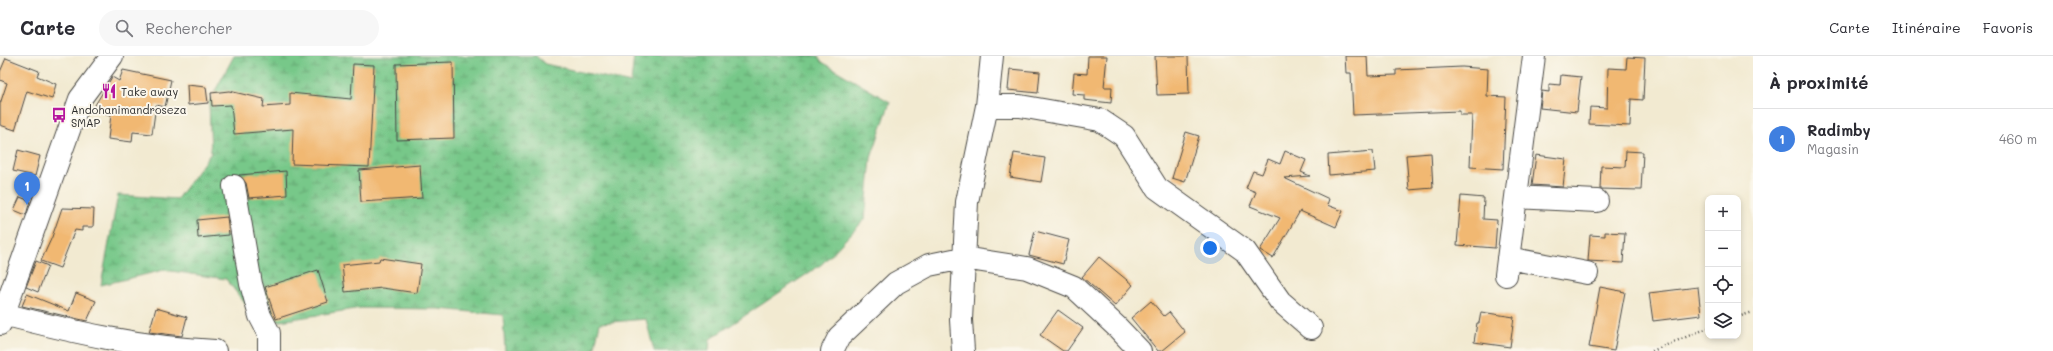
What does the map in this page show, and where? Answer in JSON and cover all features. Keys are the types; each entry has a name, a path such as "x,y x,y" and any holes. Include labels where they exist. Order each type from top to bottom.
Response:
{"street":[{"path":"112,56 80,99 2,319 108,339 173,348 215,351"},
{"path":"963,351 961,320 967,202 987,106 992,56"},
{"path":"1534,56 1507,266 1587,273"},
{"path":"987,106 1020,106 1100,120 1124,136 1157,188 1245,251 1280,301 1311,328"},
{"path":"234,186 251,284 260,316 269,333 269,351"},
{"path":"1516,197 1597,201"},
{"path":"832,351 839,337 896,282 929,265 963,258 1027,268 1074,287 1118,327 1140,351"}],"path":[{"path":"1741,316 1753,312"},
{"path":"1652,351 1705,329"}],"green space":[{"path":"234,56 536,56 545,64 631,83 634,56 818,56 822,62 890,102 871,158 865,219 822,264 710,339 709,351 654,351 646,319 600,323 594,351 505,351 503,315 440,309 361,308 261,324 226,279 164,270 101,285 118,195 177,199 211,153 209,102"}],"building":[{"path":"1088,56 1107,56 1104,87 1112,87 1111,103 1084,100 1084,95 1072,94 1074,73 1087,74"},
{"path":"1155,56 1188,56 1189,94 1157,95"},
{"path":"1345,56 1367,56 1368,76 1396,75 1396,70 1462,67 1488,69 1487,96 1506,97 1503,169 1470,167 1472,115 1460,115 1460,111 1353,115 1351,73 1346,73"},
{"path":"1627,57 1645,58 1643,100 1631,99 1630,126 1589,124 1590,107 1607,108 1608,68 1626,69"},
{"path":"6,58 39,71 37,76 56,84 52,99 27,91 15,130 0,125 0,104 7,83 0,80 0,72"},
{"path":"453,62 454,138 397,140 396,64"},
{"path":"353,64 374,65 369,167 292,164 293,129 234,134 231,105 212,106 211,93 229,91 264,99 263,107 290,105 290,93 351,99"},
{"path":"1010,69 1040,72 1038,93 1008,90"},
{"path":"123,70 171,80 165,107 156,105 152,134 133,132 132,142 108,139 111,115 92,110 112,77 119,81"},
{"path":"1561,75 1581,77 1577,112 1540,108 1542,91 1549,92 1549,84 1560,85"},
{"path":"187,85 206,87 208,103 188,105"},
{"path":"1186,132 1199,136 1185,182 1172,178"},
{"path":"18,150 40,156 35,176 13,171"},
{"path":"1285,151 1306,160 1301,172 1310,176 1284,178 1329,199 1327,205 1343,211 1336,227 1300,211 1273,258 1260,250 1280,218 1250,206 1256,192 1246,188 1253,171 1262,174 1268,159 1280,164"},
{"path":"1373,151 1375,171 1329,175 1328,155"},
{"path":"1626,151 1643,152 1641,190 1600,189 1601,166 1625,167"},
{"path":"1014,153 1045,158 1041,182 1010,177"},
{"path":"1431,153 1433,188 1409,190 1406,155"},
{"path":"1536,155 1566,159 1563,187 1532,185"},
{"path":"420,165 422,198 361,202 359,170"},
{"path":"286,171 287,195 249,198 246,183 239,175"},
{"path":"1461,196 1484,198 1483,219 1497,220 1495,248 1457,245"},
{"path":"20,197 30,201 26,215 14,210"},
{"path":"62,208 94,209 93,227 82,227 82,231 75,230 60,268 41,261 52,237"},
{"path":"227,217 229,235 198,238 197,220"},
{"path":"1035,231 1069,240 1063,264 1029,255"},
{"path":"1605,232 1625,233 1623,263 1588,261 1590,235 1605,236"},
{"path":"1099,257 1133,285 1115,306 1082,277"},
{"path":"380,258 421,264 417,293 382,288 345,292 342,265 379,261"},
{"path":"36,261 48,266 38,292 26,287"},
{"path":"318,270 328,302 276,319 265,287"},
{"path":"1600,287 1625,292 1614,351 1589,347"},
{"path":"1698,287 1701,315 1653,321 1649,293"},
{"path":"76,293 96,301 87,321 22,306 27,294 69,311"},
{"path":"1151,301 1164,316 1169,312 1185,332 1162,351 1158,351 1131,318"},
{"path":"156,308 187,317 182,336 149,332"},
{"path":"1058,310 1083,328 1067,351 1063,351 1040,335"},
{"path":"1481,312 1514,317 1510,347 1474,342 1477,323 1479,323"}],"place":[{"name":"Take away","path":"109,91"},
{"name":"Andohanimandroseza SMAP","path":"59,115"},
{"name":"Radimby","path":"27,205"}]}
